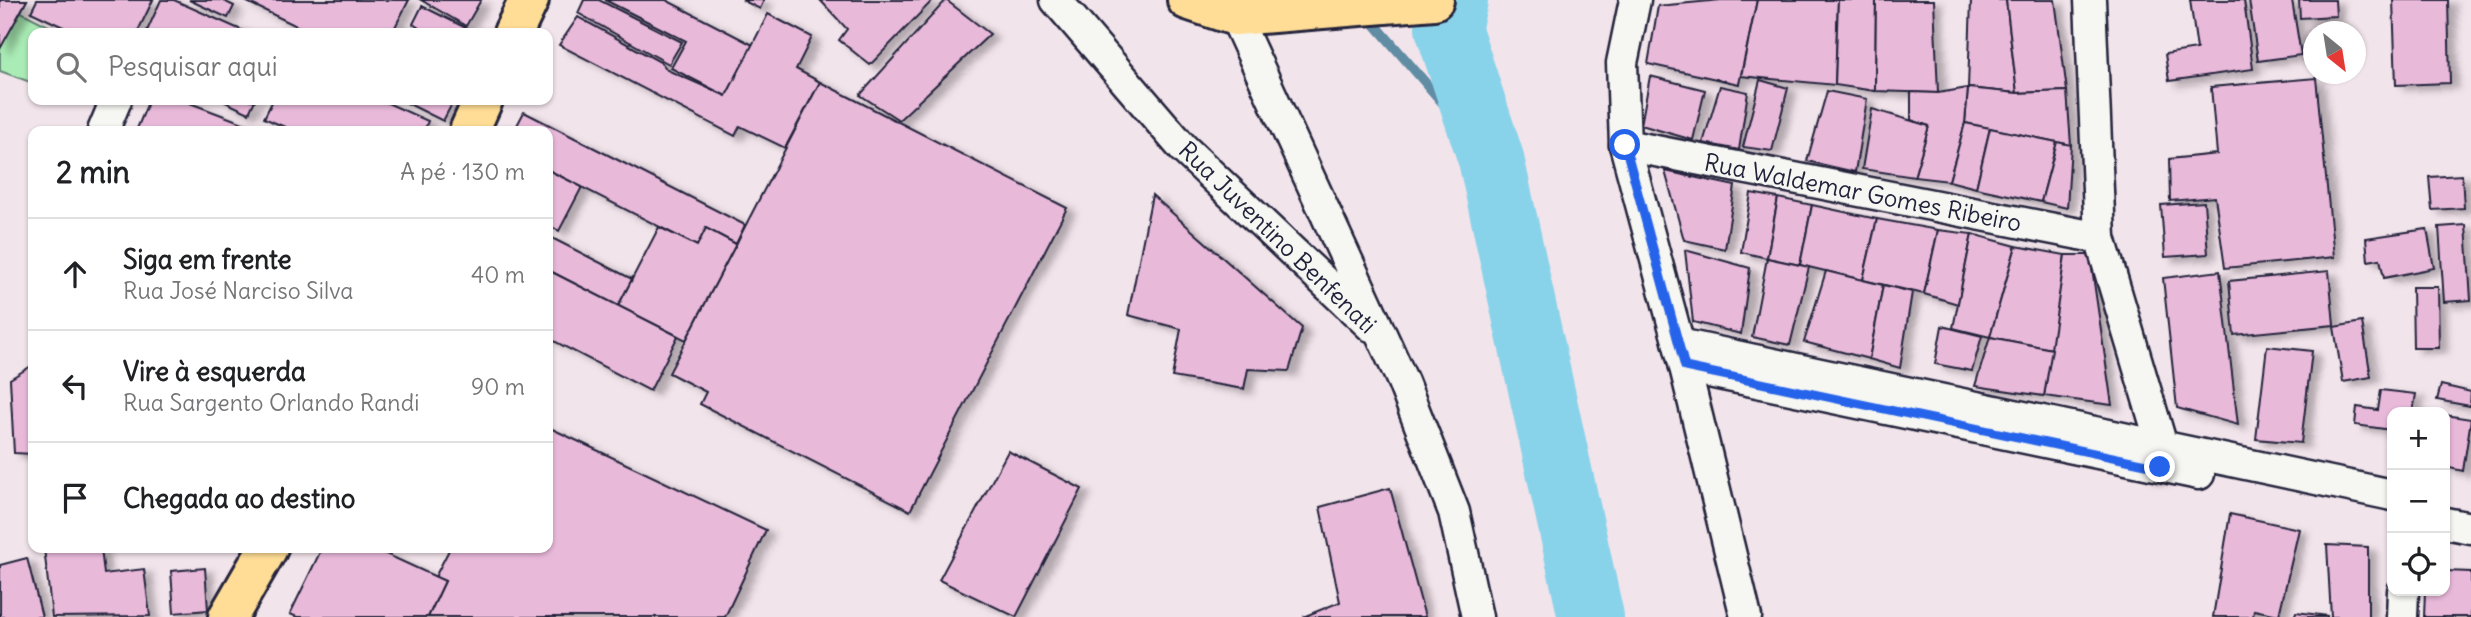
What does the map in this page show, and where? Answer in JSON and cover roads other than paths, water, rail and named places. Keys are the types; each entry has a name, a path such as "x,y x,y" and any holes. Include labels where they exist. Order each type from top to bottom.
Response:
{"main road":[{"path":"515,28 529,0"},
{"path":"1187,0 1235,16 1313,12 1434,0"},
{"path":"471,126 481,105"},
{"path":"228,617 265,553"}],"street":[{"name":"Rua Juventino Benfenati","path":"1056,0 1182,148 1381,336"},
{"path":"1636,0 1622,64 1625,145 1682,356 1746,617"},
{"path":"2090,0 2101,238 2161,456"},
{"name":"Rua Juventino Benfenati","path":"1235,16 1381,336"},
{"path":"105,126 114,105"},
{"name":"Rua Waldemar Gomes Ribeiro","path":"1625,145 2101,238"},
{"path":"1381,336 1403,382 1454,512 1477,617"},
{"path":"1682,356 2161,456 2387,512"},
{"path":"2161,456 2387,494"},
{"path":"2450,506 2471,510"},
{"path":"2450,524 2471,528"},
{"path":"2402,617 2403,596"}],"waterway":[{"path":"1455,0 1448,28 1491,159 1591,617"},
{"path":"1367,15 1491,159"}]}
